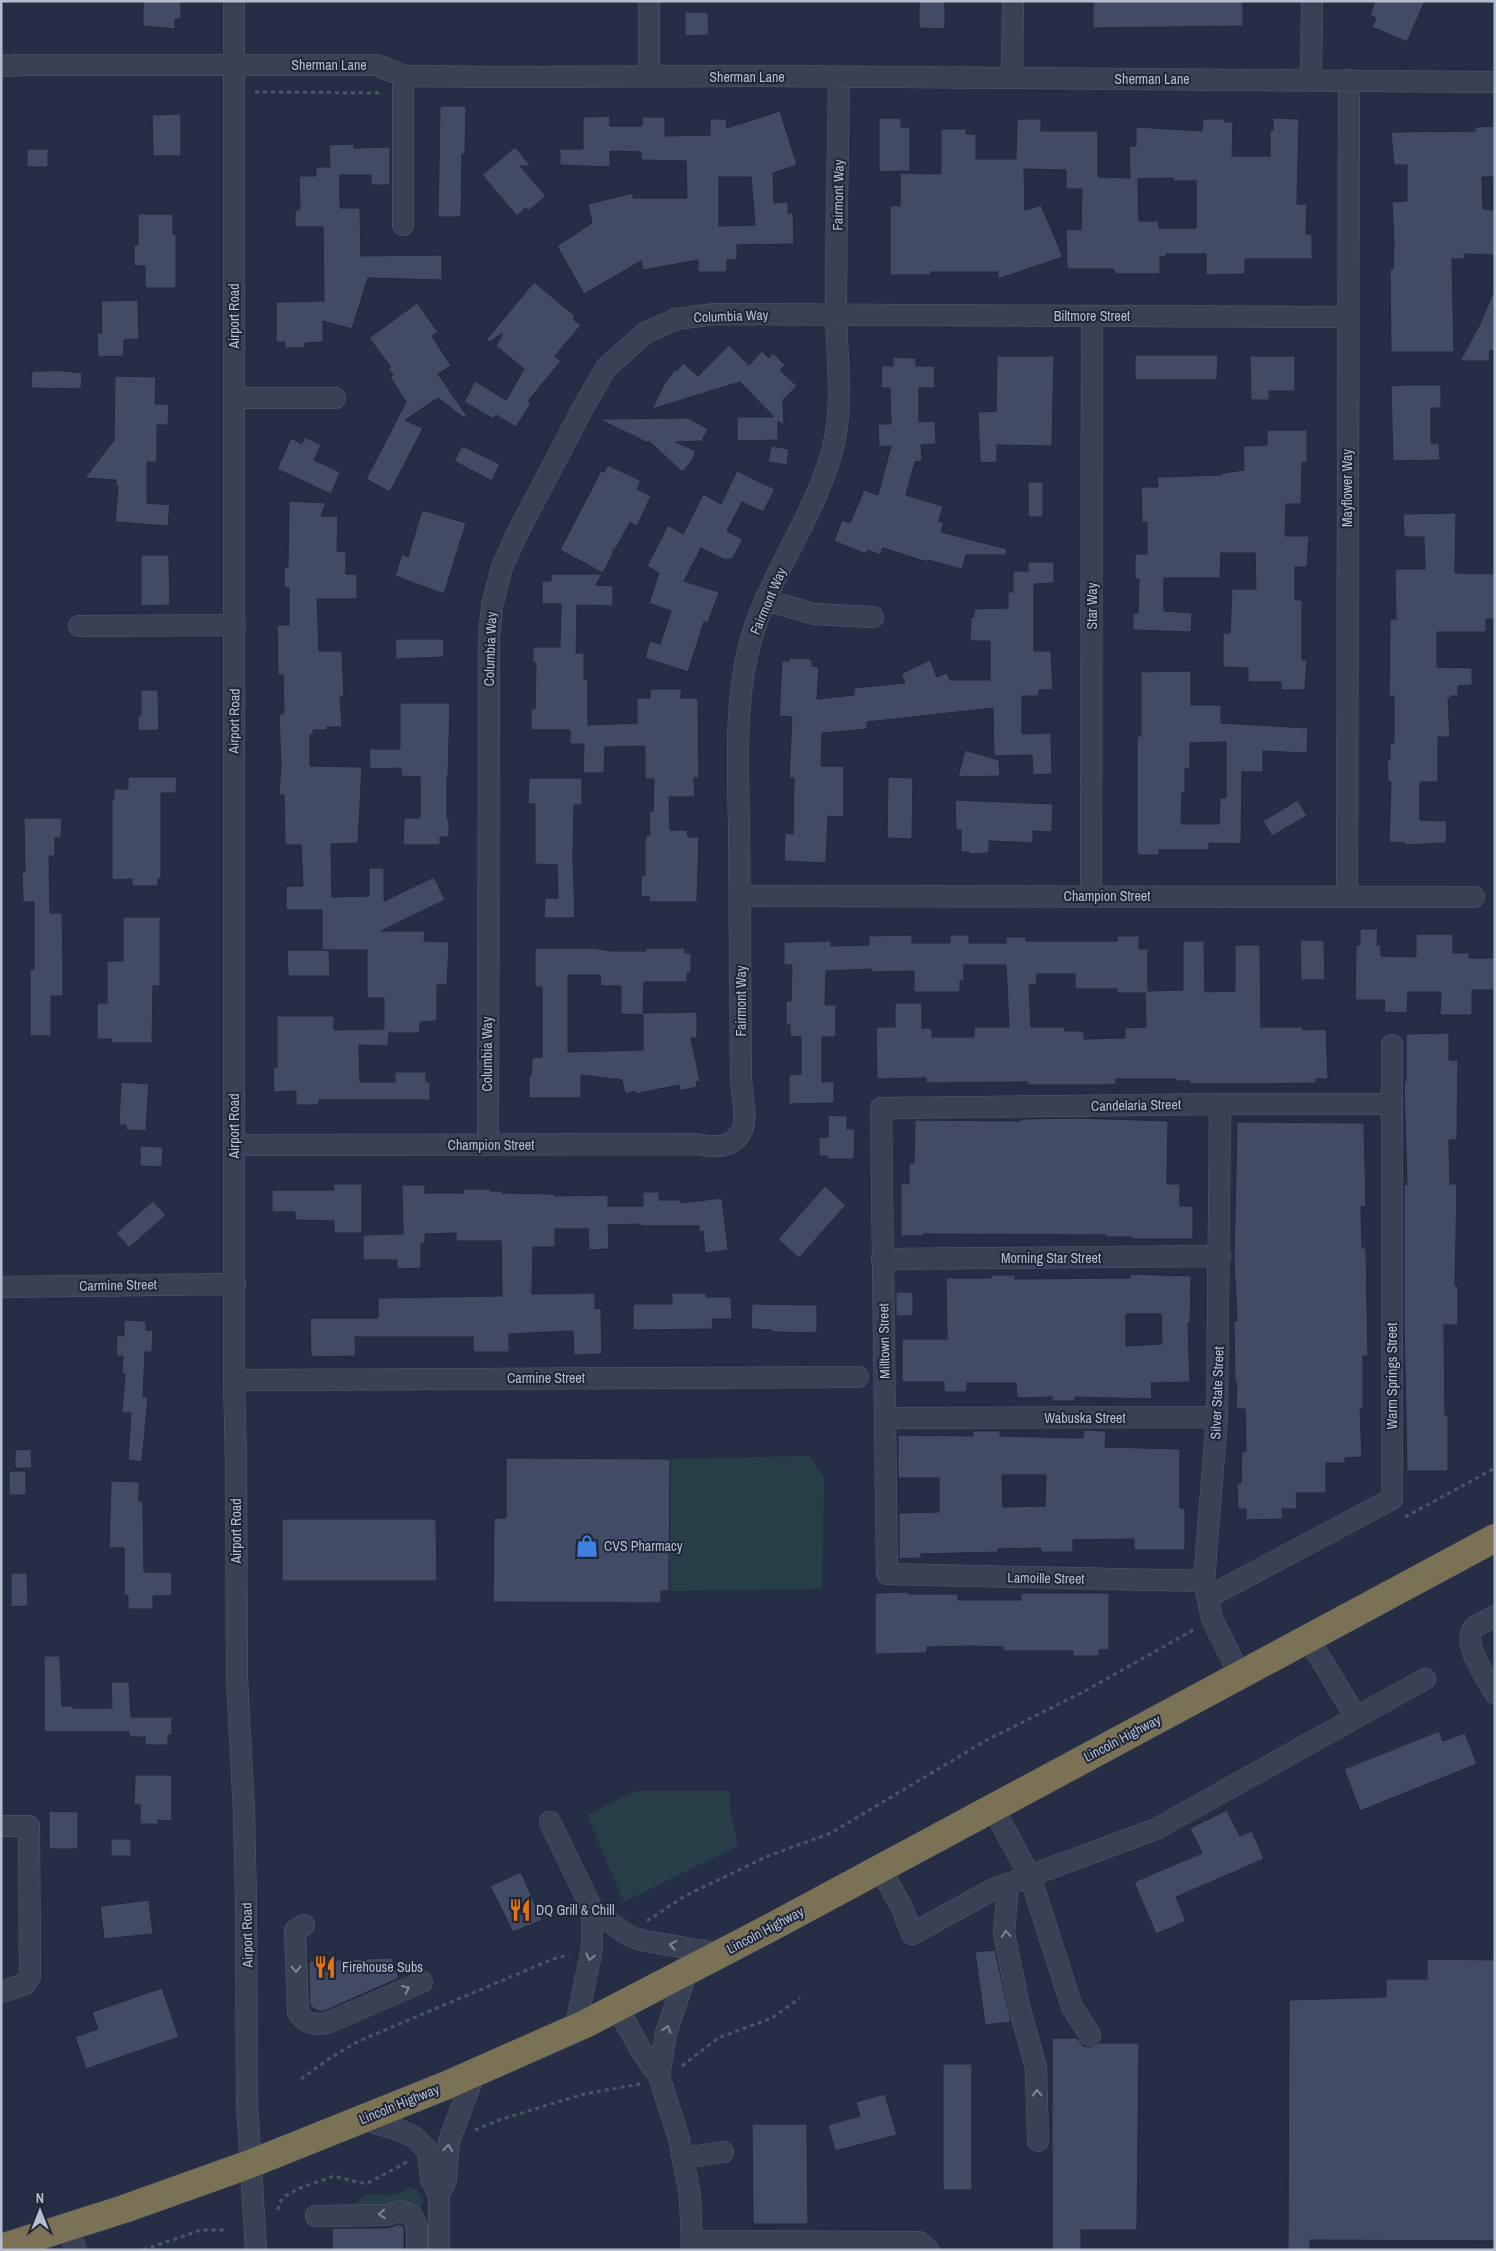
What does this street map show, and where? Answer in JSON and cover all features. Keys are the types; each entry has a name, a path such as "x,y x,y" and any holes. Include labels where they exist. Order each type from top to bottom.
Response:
{"highway":[{"name":"Lincoln Highway","path":"9,2248 72,2238 476,2072 575,2028 721,1954 1495,1538"}],"street":[{"name":"Airport Road","path":"234,1 234,1380 237,1679 244,1812 248,1977 247,2103 256,2250"},
{"path":"649,1 649,76"},
{"path":"1012,78 1013,1"},
{"path":"1311,80 1312,1"},
{"name":"Sherman Lane","path":"1,66 24,64 377,65 403,84 649,76 1495,82"},
{"name":"Fairmont Way","path":"742,1132 746,1122 741,1094 738,738 740,693 753,633 765,600 818,494 833,449 838,409 836,315 839,78"},
{"name":"Mayflower Way","path":"1347,897 1349,80"},
{"path":"403,84 403,225"},
{"name":"Columbia Way","path":"488,1144 489,638 492,606 502,567 518,532 606,368 645,333 676,319 715,314 836,315"},
{"name":"Biltmore Street","path":"836,315 1347,317"},
{"name":"Star Way","path":"1091,896 1092,316"},
{"path":"234,398 335,398"},
{"path":"765,600 814,614 873,616"},
{"path":"79,626 235,625"},
{"name":"Champion Street","path":"740,896 1474,897"},
{"name":"Warm Springs Street","path":"1206,1589 1392,1499 1392,1044"},
{"name":"Silver State Street","path":"1220,1104 1217,1417 1206,1589 1212,1619 1240,1675"},
{"name":"Candelaria Street","path":"881,1108 1392,1104"},
{"name":"Milltown Street","path":"881,1108 888,1574"},
{"name":"Champion Street","path":"234,1145 695,1144 716,1147 726,1145 742,1132"},
{"name":"Morning Star Street","path":"882,1259 1220,1256"},
{"name":"Carmine Street","path":"1,1286 235,1284"},
{"name":"Carmine Street","path":"234,1380 858,1377"},
{"name":"Wabuska Street","path":"886,1418 1217,1417"},
{"name":"Lamoille Street","path":"888,1574 1206,1589"},
{"path":"1495,1616 1473,1629 1469,1639 1473,1652 1495,1693"},
{"path":"1308,1638 1356,1717"},
{"path":"880,1868 902,1908 912,1934 992,1890 1156,1828 1425,1679"},
{"path":"993,1808 1030,1876 1072,2007 1090,2035"},
{"path":"550,1822 592,1909 592,1949 575,2028"},
{"path":"1,1826 29,1826 31,1946 30,1976 25,1984 1,1992"},
{"path":"1008,1884 1004,1934 1019,2006 1036,2068 1038,2141"},
{"path":"592,1909 626,1934 640,1940 721,1954"},
{"path":"304,1925 295,1931 298,2012 313,2024 327,2024 422,1982"},
{"path":"659,2076 666,2033 687,1972"},
{"path":"617,2007 642,2052 659,2076 684,2158 690,2195 692,2245 919,2242 928,2250"},
{"path":"439,2250 439,2195 446,2179 449,2141 476,2072"},
{"path":"362,2119 399,2130 414,2137 428,2151 431,2179 439,2195"},
{"path":"684,2158 723,2152"},
{"path":"316,2216 387,2215 401,2211 412,2216 417,2227 417,2250"}],"path":[{"path":"255,102 255,92 403,84"},
{"path":"1398,1520 1495,1468"},
{"path":"626,1934 685,1896 768,1856 831,1833 985,1741 1085,1691 1212,1619"},
{"path":"301,2078 359,2041 410,2018 463,1999 553,1959 592,1949"},
{"path":"449,2141 502,2119 543,2106 584,2094 637,2085 678,2069 718,2038 772,2018 800,1998"},
{"path":"278,2210 280,2202 285,2196 300,2188 334,2176 361,2183 370,2182 428,2151"},
{"path":"143,2250 201,2230 226,2230"}],"shaded area":[{"path":"810,1456 824,1478 822,1589 669,1591 670,1459"},
{"path":"635,1791 730,1791 730,1809 738,1846 624,1902 587,1815"},
{"path":"411,2188 418,2191 423,2199 419,2214 386,2205 354,2205 360,2199 370,2194 389,2195"}],"building":[{"path":"143,1 181,1 181,19 175,19 175,29 143,26"},
{"path":"919,1 945,1 945,29 919,28"},
{"path":"1093,1 1243,1 1243,26 1093,28"},
{"path":"1375,1 1425,1 1407,42 1372,27 1376,18 1370,15"},
{"path":"685,12 708,12 709,35 685,36"},
{"path":"440,106 466,106 465,157 462,153 461,217 438,217"},
{"path":"780,111 797,165 773,173 774,203 788,202 788,213 793,213 794,244 737,245 737,260 727,260 727,272 698,272 698,260 643,270 641,261 584,294 557,246 592,223 588,204 633,193 633,198 687,198 686,161 641,160 641,152 610,151 610,167 560,165 560,149 583,149 583,117 610,116 610,126 642,126 642,117 665,117 665,136 710,135 710,119 726,119 727,128","holes":["719,177 751,177 755,225 719,226"]},
{"path":"181,114 181,156 153,156 152,115"},
{"path":"879,118 901,118 901,127 910,127 910,171 879,172"},
{"path":"1273,118 1299,119 1297,204 1307,204 1306,234 1312,234 1312,259 1245,259 1245,274 1206,275 1206,254 1166,254 1166,257 1160,257 1160,274 1116,274 1113,269 1067,269 1066,229 1081,230 1082,189 1066,189 1066,170 1024,169 1025,210 1041,205 1063,257 998,279 998,272 931,272 931,275 890,275 890,206 900,206 900,173 941,174 941,129 966,129 966,134 976,134 976,159 1016,159 1017,119 1041,119 1041,131 1098,131 1098,177 1130,178 1129,146 1136,146 1136,127 1202,131 1203,119 1225,119 1225,122 1233,122 1232,156 1270,156 1270,130 1273,130","holes":["1173,178 1173,181 1196,181 1196,228 1159,228 1159,221 1139,221 1138,179"]},
{"path":"1495,126 1495,177 1482,177 1483,209 1495,210 1495,255 1464,254 1464,259 1452,259 1454,352 1391,352 1390,269 1393,269 1394,243 1392,202 1407,201 1407,165 1394,165 1391,132 1475,131 1475,127"},
{"path":"354,144 354,148 390,147 390,185 371,185 371,175 340,175 340,208 360,208 361,256 442,255 442,280 368,278 352,329 323,321 323,342 305,343 305,348 285,348 285,342 276,342 276,302 324,301 323,227 295,227 295,210 300,210 299,176 316,176 316,167 330,167 329,145"},
{"path":"515,147 531,166 520,166 546,196 528,211 526,208 517,216 482,175"},
{"path":"27,149 48,149 48,167 27,167"},
{"path":"138,214 173,214 173,234 176,234 176,288 145,288 145,266 134,266 134,245 138,245"},
{"path":"534,282 575,316 573,319 581,325 555,356 561,361 528,401 531,403 516,427 496,415 494,419 464,402 475,381 506,400 524,369 496,346 503,333 489,342 487,339"},
{"path":"1495,289 1495,352 1490,350 1489,361 1460,361 1480,324"},
{"path":"138,300 139,339 124,340 124,356 98,357 97,333 102,333 101,301"},
{"path":"417,303 438,332 432,336 451,366 438,374 467,416 464,418 438,398 405,420 423,428 390,492 366,479 406,402 390,377 393,375 388,368 391,367 369,338"},
{"path":"729,345 749,365 762,351 769,358 773,353 785,365 780,370 797,386 783,400 784,426 778,421 778,440 737,441 737,417 774,417 740,382 652,409 665,382 683,363 698,376"},
{"path":"1135,355 1218,355 1217,380 1135,380"},
{"path":"997,356 1054,356 1052,446 997,445 997,462 980,463 978,412 996,411"},
{"path":"1250,356 1295,356 1295,391 1269,391 1269,400 1251,400"},
{"path":"893,357 916,358 916,366 934,366 935,388 919,388 919,422 935,421 936,444 921,445 922,461 915,462 906,495 943,506 939,521 944,523 941,532 1007,549 1006,555 966,555 962,569 928,560 927,562 883,548 880,555 868,550 866,554 834,541 842,520 850,523 864,490 878,495 891,446 879,447 878,424 891,424 890,388 881,388 882,365 893,366"},
{"path":"53,370 82,373 81,389 31,388 32,371"},
{"path":"115,376 156,377 155,404 169,404 168,425 157,425 157,462 147,462 147,503 170,505 168,526 115,522 118,486 116,486 116,480 85,478 114,440"},
{"path":"1441,385 1441,408 1431,408 1431,443 1439,443 1440,460 1393,461 1391,386"},
{"path":"688,418 708,429 702,441 676,442 696,451 692,461 682,472 649,441 648,443 599,419"},
{"path":"1267,430 1307,430 1307,462 1302,463 1301,504 1286,504 1285,536 1309,536 1307,567 1295,567 1295,600 1302,600 1302,660 1307,660 1305,690 1281,690 1281,682 1248,682 1248,668 1223,667 1223,633 1230,633 1232,589 1256,589 1255,553 1221,553 1220,578 1164,578 1164,611 1192,613 1191,632 1133,630 1133,614 1138,613 1139,579 1135,579 1135,554 1147,554 1147,522 1142,523 1141,487 1158,487 1157,477 1222,475 1222,473 1244,470 1243,446 1267,445"},
{"path":"305,437 321,445 314,460 340,472 331,494 277,469 291,438 302,444"},
{"path":"462,446 500,464 492,481 454,461"},
{"path":"771,446 789,449 787,465 768,462"},
{"path":"608,465 641,481 637,489 651,496 637,526 630,522 615,550 613,549 613,554 603,573 560,550 601,471 604,472"},
{"path":"737,471 775,489 763,512 742,502 727,531 743,539 733,558 725,560 701,548 684,581 719,592 708,623 704,622 688,672 645,658 650,641 660,644 671,611 649,603 659,573 647,566 668,525 683,534 703,494 721,504"},
{"path":"1028,482 1043,482 1043,517 1028,517"},
{"path":"289,501 326,503 321,516 338,516 337,551 346,552 346,574 357,574 357,599 317,599 319,651 342,651 344,697 340,697 342,727 327,727 327,730 313,730 313,735 310,735 310,766 362,767 358,843 331,844 332,897 369,896 369,868 384,868 384,901 434,877 445,900 381,931 425,931 424,941 449,942 447,985 437,985 437,1021 420,1022 420,1033 389,1033 388,1046 359,1045 360,1082 395,1082 395,1072 426,1072 426,1082 430,1082 430,1100 319,1100 319,1105 296,1105 296,1091 274,1092 273,1067 277,1067 277,1016 334,1016 334,1030 384,1029 384,998 367,998 367,950 322,950 322,910 286,910 286,886 303,886 301,845 285,845 284,795 279,795 281,766 279,714 284,714 283,675 278,675 277,625 289,625 289,588 284,588 284,567 288,567"},
{"path":"422,510 466,523 444,594 395,576 402,554 408,557"},
{"path":"1456,513 1455,573 1495,574 1495,619 1486,619 1486,632 1437,632 1437,667 1472,668 1472,685 1458,686 1458,696 1448,698 1450,737 1438,737 1438,782 1420,782 1420,820 1447,821 1446,843 1405,845 1405,843 1389,842 1391,782 1388,782 1387,760 1390,760 1390,743 1394,743 1394,696 1389,696 1390,619 1396,619 1396,569 1425,569 1424,537 1404,537 1403,514"},
{"path":"141,555 169,555 170,605 141,606"},
{"path":"1028,562 1054,562 1054,583 1034,584 1034,651 1051,651 1053,690 1039,690 1039,696 1022,696 1022,734 1051,733 1052,774 1033,775 1032,755 994,756 993,708 867,722 867,729 822,733 821,766 844,766 844,817 828,816 826,863 784,861 785,833 793,834 794,778 789,778 792,717 779,716 782,661 789,661 790,658 812,659 812,666 819,667 817,699 854,695 854,688 905,683 901,674 930,660 937,677 947,673 950,680 990,680 990,641 970,641 971,617 974,617 974,609 1008,608 1008,592 1013,592 1013,571 1028,571"},
{"path":"551,574 602,574 596,585 613,586 613,606 577,605 576,653 584,653 584,679 588,679 588,725 637,723 637,698 650,698 650,689 682,689 680,698 698,698 699,778 694,778 695,797 669,797 670,830 687,830 688,837 699,837 697,902 649,902 649,896 641,897 641,875 645,875 645,839 646,835 650,835 649,811 653,811 654,779 645,779 645,746 605,747 604,773 583,773 584,744 570,744 570,730 531,730 531,709 535,709 536,663 533,663 533,647 560,647 561,604 542,604 542,581 551,581"},
{"path":"395,639 444,639 444,657 396,659"},
{"path":"1191,671 1191,705 1221,705 1221,723 1308,728 1307,753 1263,751 1263,772 1242,772 1241,844 1209,843 1209,850 1159,850 1159,855 1140,855 1137,853 1137,736 1141,736 1141,672","holes":["1226,742 1226,798 1220,798 1219,824 1181,824 1182,793 1185,793 1185,769 1190,769 1190,743"]},
{"path":"141,690 158,690 159,730 138,731 138,715 141,715"},
{"path":"400,703 450,703 447,777 449,837 440,837 440,845 403,845 404,818 420,818 420,777 401,776 401,768 370,769 369,749 400,749"},
{"path":"965,750 999,760 1000,776 958,777"},
{"path":"128,777 177,777 176,793 161,793 161,879 158,879 158,886 132,886 132,879 112,880 112,799 114,799 114,789 128,789"},
{"path":"888,777 913,778 912,839 887,838"},
{"path":"529,778 582,778 582,805 574,805 575,918 544,918 545,898 558,898 557,865 535,864 535,804 528,804"},
{"path":"955,800 1053,804 1052,832 1033,831 1033,843 989,841 989,853 969,854 969,852 961,852 961,830 956,830"},
{"path":"1298,800 1307,816 1272,836 1263,821"},
{"path":"24,818 62,818 61,838 55,838 55,856 49,856 50,913 62,913 63,961 63,996 51,996 51,1036 30,1036 30,969 34,969 34,902 23,902 22,872 25,872"},
{"path":"123,917 160,917 160,986 153,986 152,1043 112,1043 112,1039 97,1039 97,1003 107,1003 107,961 123,961"},
{"path":"1360,929 1378,929 1377,945 1381,945 1381,956 1416,957 1416,934 1453,934 1453,953 1469,953 1469,958 1495,958 1495,990 1472,990 1472,1015 1440,1015 1441,992 1408,992 1407,1013 1384,1012 1385,1000 1355,1000 1356,945 1360,945"},
{"path":"912,935 912,943 950,943 950,935 969,935 969,943 1006,943 1006,937 1026,937 1026,941 1117,941 1117,936 1139,936 1139,949 1148,949 1148,991 1183,990 1183,941 1204,941 1205,992 1235,991 1235,945 1260,945 1261,1027 1303,1027 1303,1030 1326,1029 1328,1079 1316,1079 1316,1083 1190,1084 1190,1081 1176,1081 1176,1079 1116,1079 1116,1084 1108,1085 1028,1085 1028,1082 926,1083 926,1078 877,1079 876,1027 895,1027 895,1003 922,1003 922,1028 932,1028 932,1037 974,1037 974,1027 1009,1027 1006,965 964,965 964,981 960,981 960,992 914,992 914,971 871,972 871,969 826,971 825,1005 836,1005 836,1037 822,1037 822,1082 834,1081 834,1103 789,1104 789,1075 801,1074 801,1037 790,1036 790,1025 786,1025 786,1001 791,1001 792,965 784,965 784,942 831,941 831,946 869,945 869,936","holes":["1036,974 1075,974 1075,989 1117,989 1117,993 1145,993 1146,1027 1125,1028 1125,1038 1084,1039 1084,1031 1065,1031 1065,1027 1031,1027 1029,985 1037,985"]},
{"path":"1300,940 1324,940 1325,980 1301,980"},
{"path":"535,948 594,948 610,951 646,951 646,948 685,948 685,953 691,953 691,973 687,973 687,982 644,982 643,1013 697,1012 697,1038 691,1038 700,1081 696,1082 697,1087 680,1091 679,1085 635,1094 635,1091 625,1094 622,1080 581,1075 581,1098 529,1098 529,1076 531,1076 532,1058 542,1057 542,987 535,987","holes":["568,975 600,975 601,986 621,986 621,1014 643,1015 643,1050 568,1052"]},
{"path":"287,950 329,950 330,976 288,976"},
{"path":"1449,1033 1449,1060 1458,1060 1457,1140 1449,1140 1450,1184 1457,1184 1455,1286 1458,1286 1458,1325 1444,1325 1445,1415 1448,1415 1448,1471 1407,1471 1404,1322 1404,1185 1407,1185 1404,1081 1406,1081 1406,1034"},
{"path":"121,1082 149,1084 146,1131 126,1130 126,1125 119,1125"},
{"path":"828,1115 847,1116 847,1129 855,1129 854,1159 827,1159 827,1156 819,1156 819,1137 828,1137"},
{"path":"1077,1118 1168,1121 1167,1184 1180,1184 1180,1206 1193,1206 1193,1239 1132,1239 1132,1237 1106,1237 1106,1235 923,1234 923,1236 901,1236 901,1183 909,1184 909,1163 914,1163 915,1120 1020,1121 1020,1119"},
{"path":"1237,1122 1364,1123 1366,1207 1361,1207 1362,1248 1366,1248 1368,1356 1363,1356 1363,1409 1360,1409 1362,1457 1345,1458 1345,1463 1326,1463 1326,1493 1296,1493 1297,1509 1282,1509 1283,1519 1246,1520 1246,1509 1238,1509 1237,1483 1241,1483 1242,1451 1246,1451 1245,1409 1236,1409 1237,1382 1235,1382 1234,1321 1237,1321 1234,1260"},
{"path":"140,1146 163,1147 162,1167 140,1166"},
{"path":"333,1184 362,1184 362,1233 334,1233 334,1221 295,1220 295,1212 272,1212 272,1190 334,1190"},
{"path":"402,1185 425,1185 425,1193 463,1193 463,1189 490,1189 490,1191 502,1191 502,1193 554,1194 554,1196 608,1195 608,1206 643,1206 643,1192 659,1192 659,1200 681,1200 681,1203 722,1198 728,1250 705,1253 703,1231 699,1232 699,1226 640,1226 640,1224 608,1225 609,1249 589,1250 588,1229 555,1229 555,1247 533,1247 532,1294 595,1293 595,1309 601,1308 602,1354 574,1355 573,1331 509,1334 509,1352 473,1352 473,1337 355,1337 356,1356 311,1357 310,1318 378,1318 378,1298 502,1296 501,1241 456,1241 456,1233 425,1234 425,1243 421,1244 421,1268 397,1269 397,1260 363,1260 363,1235 403,1234"},
{"path":"825,1186 846,1205 799,1258 778,1239"},
{"path":"153,1201 166,1215 129,1248 116,1233"},
{"path":"1130,1274 1191,1276 1190,1323 1188,1323 1190,1382 1151,1383 1152,1399 1075,1397 1075,1401 1052,1401 1052,1397 1017,1398 1016,1383 967,1383 967,1392 944,1392 944,1382 902,1382 902,1339 947,1339 946,1278 991,1278 991,1275 1015,1275 1015,1279 1130,1278","holes":["1126,1314 1161,1314 1162,1344 1126,1346"]},
{"path":"896,1292 913,1292 913,1316 896,1316"},
{"path":"672,1293 706,1293 706,1297 731,1297 732,1319 712,1319 713,1329 633,1330 633,1304 672,1304"},
{"path":"752,1304 817,1305 817,1333 773,1332 772,1330 751,1329"},
{"path":"124,1320 146,1321 146,1330 153,1330 152,1352 145,1352 143,1397 148,1397 142,1462 128,1460 131,1413 122,1413 125,1374 122,1374 123,1356 116,1356 117,1335 124,1336"},
{"path":"1084,1430 1106,1431 1105,1447 1180,1449 1180,1508 1185,1508 1185,1550 1134,1550 1134,1539 1073,1540 1073,1552 1041,1552 1041,1548 998,1549 998,1552 921,1554 921,1558 899,1559 899,1513 939,1512 939,1478 898,1478 898,1435 973,1436 973,1431 1000,1431 1000,1436 1083,1438","holes":["1002,1475 1046,1475 1045,1506 1003,1507"]},
{"path":"31,1449 32,1468 15,1468 15,1450"},
{"path":"506,1458 670,1459 669,1591 661,1591 661,1603 493,1602 494,1518 506,1518"},
{"path":"9,1471 26,1471 26,1495 9,1495"},
{"path":"111,1481 139,1482 139,1501 143,1501 144,1572 172,1572 172,1596 153,1596 153,1609 128,1609 128,1595 124,1595 124,1548 109,1548"},
{"path":"282,1519 436,1519 437,1581 282,1581"},
{"path":"11,1573 27,1573 28,1606 11,1607"},
{"path":"908,1592 908,1594 958,1594 958,1600 1021,1600 1021,1593 1109,1593 1109,1650 1099,1650 1099,1656 1073,1656 1073,1651 1003,1651 1003,1647 972,1646 927,1647 927,1653 875,1654 875,1593"},
{"path":"44,1656 60,1656 62,1706 73,1706 72,1708 112,1708 111,1682 129,1682 131,1717 172,1717 172,1735 168,1735 168,1745 145,1745 145,1737 129,1737 129,1732 44,1732"},
{"path":"1439,1731 1443,1741 1465,1733 1477,1764 1360,1811 1344,1769"},
{"path":"135,1775 172,1775 172,1821 158,1820 158,1824 140,1824 140,1805 134,1805"},
{"path":"1227,1810 1240,1836 1252,1831 1264,1859 1176,1897 1186,1921 1156,1934 1134,1882 1202,1853 1190,1828"},
{"path":"49,1811 78,1812 78,1849 49,1849"},
{"path":"111,1839 131,1839 131,1856 111,1856"},
{"path":"521,1872 542,1920 513,1932 490,1886"},
{"path":"149,1900 153,1934 104,1939 100,1906"},
{"path":"995,1950 1011,2022 985,2025 975,1952"},
{"path":"392,1958 399,1978 324,2011 318,2011 310,2006 309,1961"},
{"path":"1427,1959 1495,1960 1495,2241 1310,2240 1310,2250 1288,2250 1289,2000 1386,1997 1386,1979 1427,1979"},
{"path":"162,1988 179,2037 86,2069 75,2037 98,2029 92,2012"},
{"path":"1052,2038 1077,2038 1084,2046 1090,2047 1099,2043 1139,2043 1137,2230 1081,2230 1081,2250 1052,2250"},
{"path":"943,2064 972,2064 972,2190 943,2190"},
{"path":"885,2094 897,2135 835,2151 828,2125 860,2116 856,2102"},
{"path":"752,2124 807,2124 808,2224 753,2224"},
{"path":"400,2224 404,2228 404,2250 332,2250 332,2228 387,2228"}],"place":[{"name":"CVS Pharmacy","path":"587,1546"},
{"name":"DQ Grill & Chill","path":"520,1910"},
{"name":"Firehouse Subs","path":"325,1967"}]}
